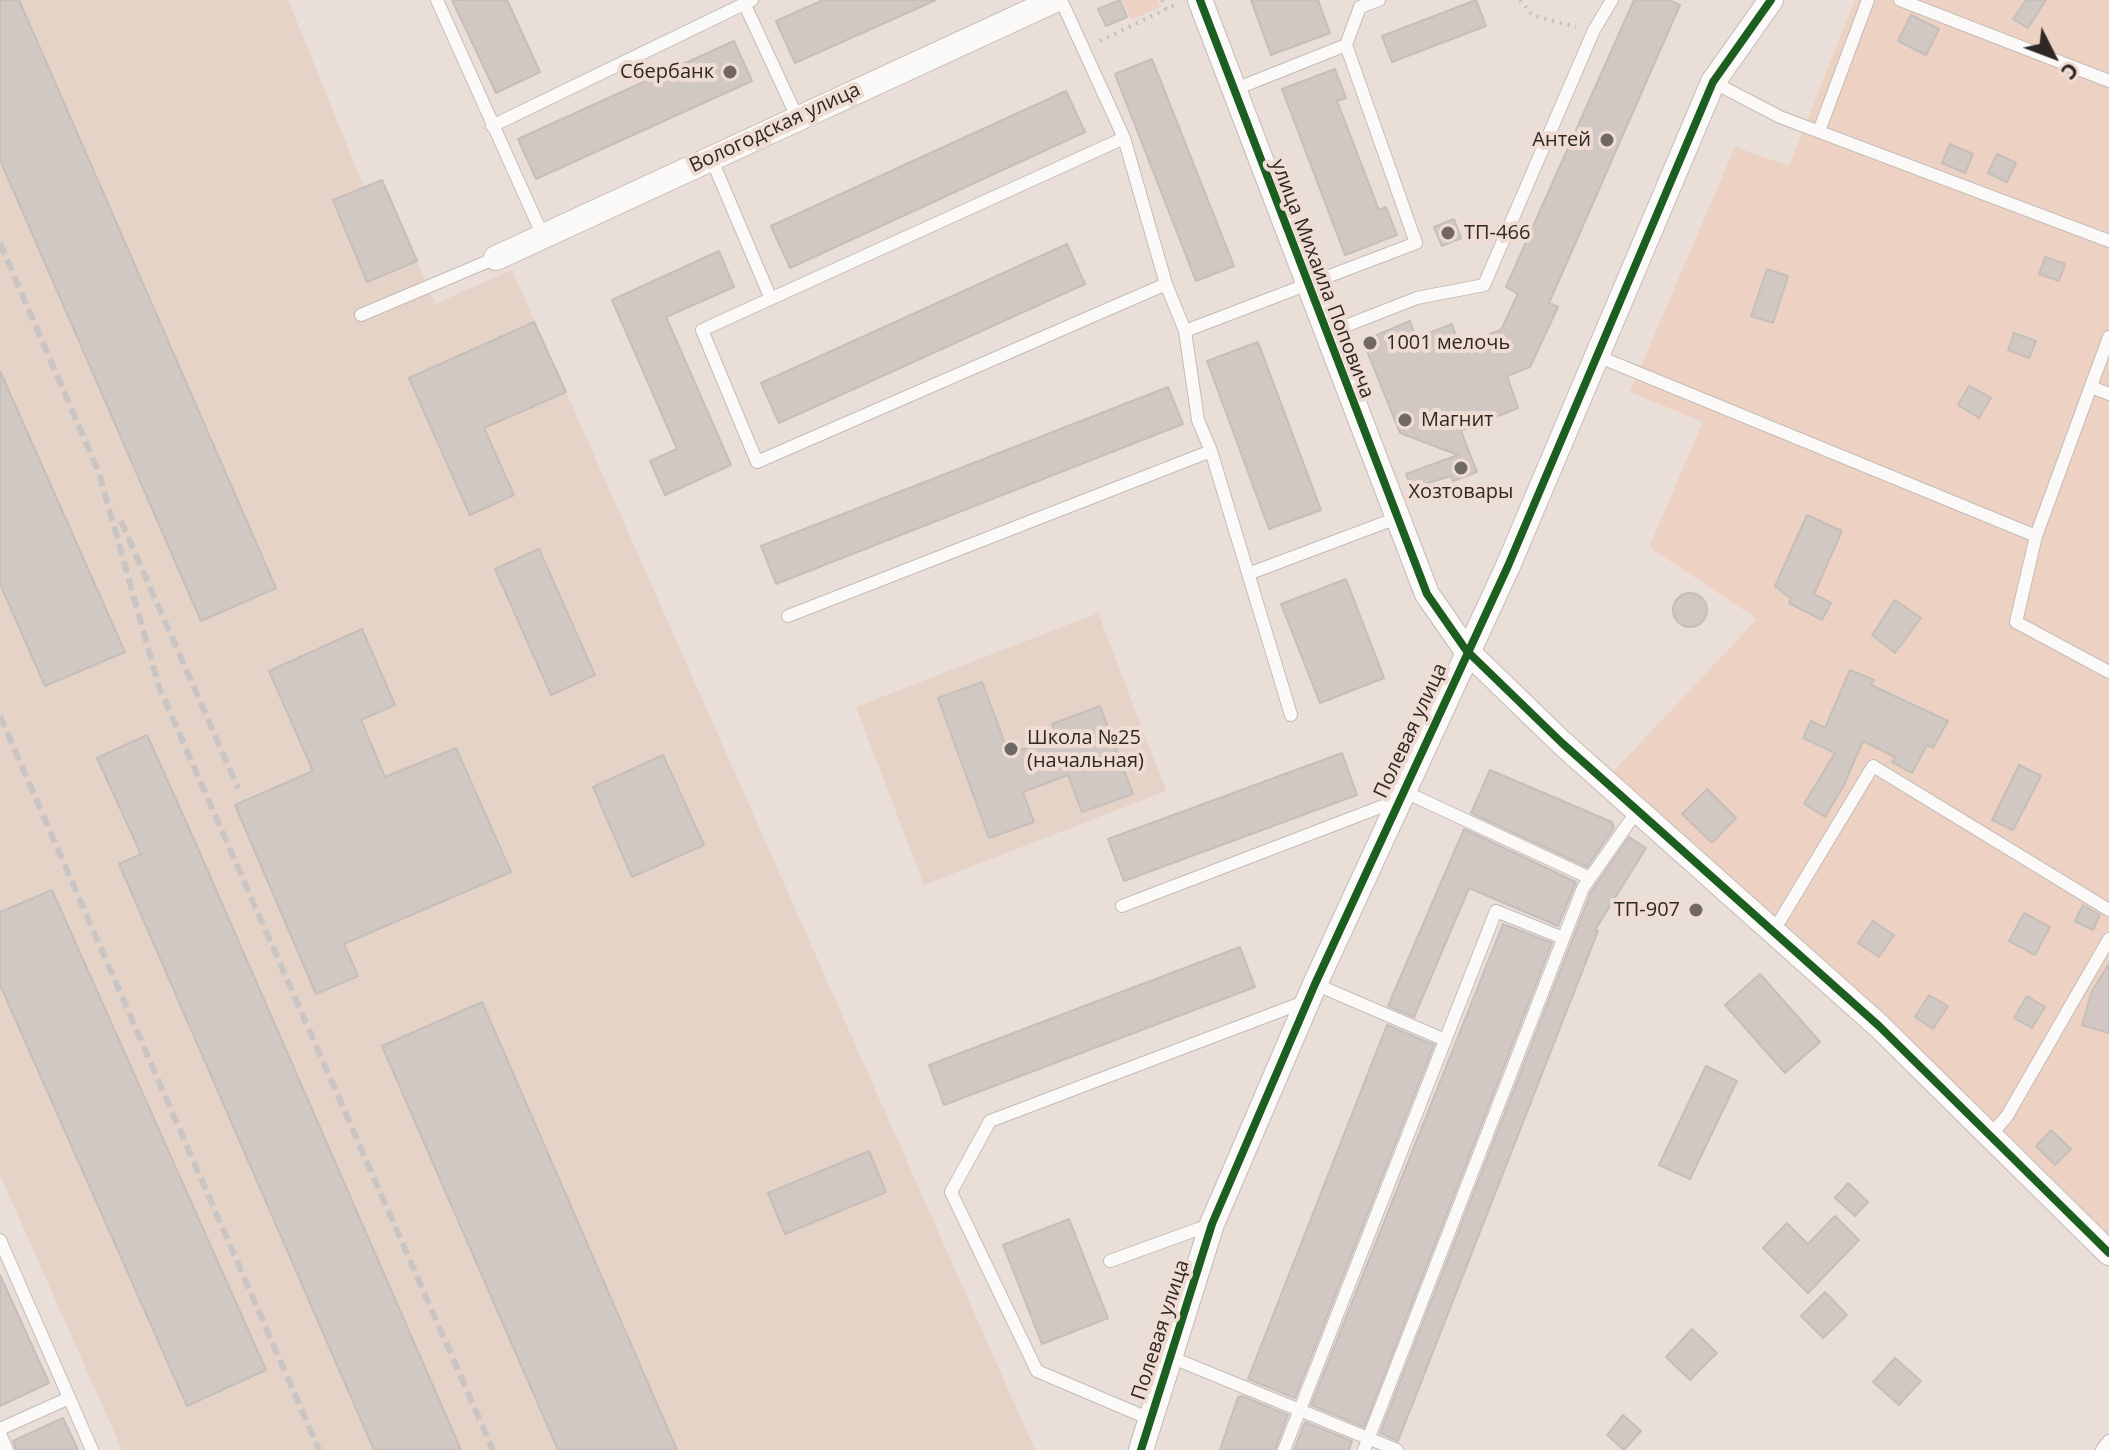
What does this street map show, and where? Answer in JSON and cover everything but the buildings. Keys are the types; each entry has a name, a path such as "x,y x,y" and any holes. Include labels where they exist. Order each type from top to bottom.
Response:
{"street":[{"name":"Вологодская улица","path":"496,258 1055,0"},
{"name":"улица Михаила Поповича","path":"1200,0 1325,334 1427,594 1466,650 1637,811 1879,1026 2109,1253"},
{"name":"Полевая улица","path":"1141,1450 1168,1356 1212,1224 1311,992 1398,796 1508,566 1713,82 1763,2"}],"lane":[{"path":"437,0 543,236"},
{"path":"1061,0 1124,138 1166,284 1185,331 1198,420 1211,451 1291,715"},
{"path":"1185,331 1416,243 1346,45 1360,7 1379,0"},
{"path":"1325,334 1417,298 1484,285 1594,30 1612,0"},
{"path":"1819,131 1868,0"},
{"path":"1900,0 2109,81"},
{"path":"492,126 748,2 797,117"},
{"path":"1233,90 1346,45"},
{"path":"1713,82 1780,117 2109,241"},
{"path":"1124,138 702,330 757,462 1166,284"},
{"path":"711,158 771,299"},
{"path":"361,315 496,258"},
{"path":"2109,337 2036,536 2016,622 2109,672"},
{"path":"1597,356 2036,536"},
{"path":"2091,387 2109,394"},
{"path":"788,616 1211,451"},
{"path":"1248,574 1397,518"},
{"path":"1773,932 1873,766 2109,910"},
{"path":"1122,906 1398,796 1590,878"},
{"path":"1366,1444 1563,938 1590,878 1637,811"},
{"path":"1284,1450 1496,911 1563,938"},
{"path":"1990,1136 2007,1116 2109,939"},
{"path":"1150,1419 1037,1371 951,1192 990,1121 1311,992 1445,1040"},
{"path":"1110,1261 1212,1224"},
{"path":"0,1240 92,1450"},
{"path":"1168,1356 1298,1411 1366,1444 1397,1450"},
{"path":"7,1450 0,1432 69,1398"},
{"path":"2102,1450 2109,1441"}],"path":[{"path":"1162,0 1166,9"},
{"path":"1520,0 1532,15 1594,30"},
{"path":"1084,49 1187,1"}],"shaded area":[{"path":"0,0 288,0 364,187 382,180 435,304 512,270 1035,1450 122,1450 0,1175"},
{"path":"1122,0 1157,0 1160,7 1131,20"},
{"path":"1855,0 2109,0 2109,1237 1927,1058 1612,773 1757,619 1649,547 1703,422 1630,392 1735,147 1789,166"},
{"name":"Школа №25 (начальная)","path":"1098,613 1166,791 924,885 856,707"}],"railway":[{"path":"0,243 99,473 159,687 493,1450"},
{"path":"121,521 238,788"},
{"path":"0,716 319,1450"}],"cycle path":[{"path":"1200,0 1427,594 1466,650 1562,743 1879,1026 2109,1253"},
{"path":"1141,1450 1212,1224 1315,984 1508,566 1713,82 1771,0"}],"place":[{"name":"Сбербанк","path":"730,72"},
{"name":"Антей","path":"1607,140"},
{"name":"ТП-466","path":"1448,233"},
{"name":"1001 мелочь","path":"1370,343"},
{"name":"Магнит","path":"1405,420"},
{"name":"Хозтовары","path":"1461,468"},
{"name":"Школа №25 (начальная)","path":"1011,749"},
{"name":"ТП-907","path":"1696,910"}]}
